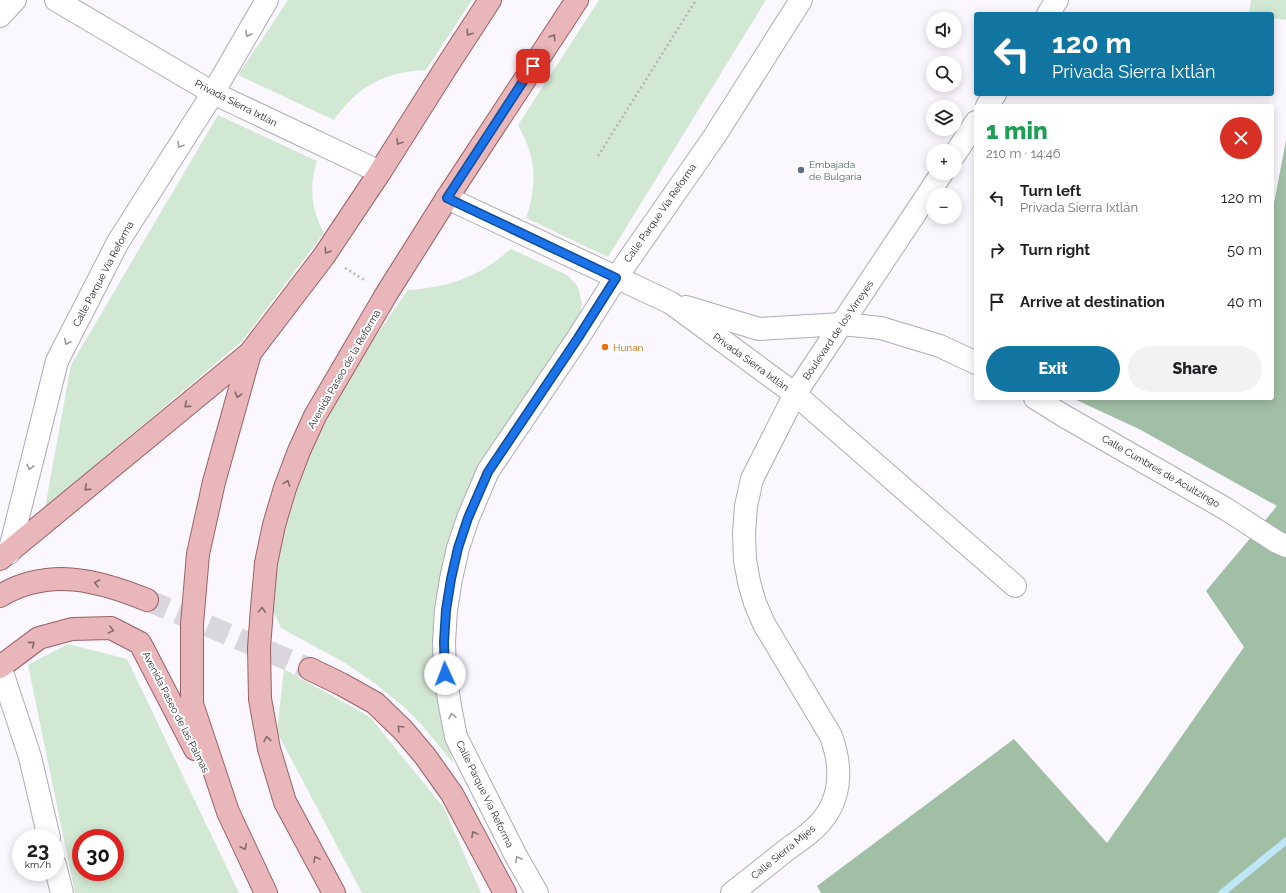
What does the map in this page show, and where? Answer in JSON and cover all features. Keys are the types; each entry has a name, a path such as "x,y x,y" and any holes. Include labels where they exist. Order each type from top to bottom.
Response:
{"main road":[{"path":"4,556 250,353 324,256 380,172 490,0"},
{"name":"Avenida Paseo de la Reforma","path":"334,893 285,802 269,749 260,700 259,648 266,564 274,525 298,451 315,416 387,293 447,198 577,0"},
{"path":"250,353 214,482 198,554 192,624 192,704 228,812 266,893"},
{"path":"0,596 11,589 33,582 54,579 88,581 118,589 147,600"},
{"name":"Avenida Paseo de las Palmas","path":"0,667 39,638 72,629 111,628 140,643 228,812"},
{"path":"310,670 341,684 375,704 403,730 425,756 452,794 506,893"}],"street":[{"path":"0,16 15,0"},
{"name":"Privada Sierra Ixtlán","path":"56,0 213,93 380,172"},
{"name":"Calle Parque Vía Reforma","path":"4,556 57,361 118,242 213,93 267,0"},
{"name":"Calle Parque Vía Reforma","path":"537,893 516,856 456,737 445,674 444,642 446,610 458,548 468,518 488,472 578,338 616,278 714,136 801,0"},
{"path":"1049,12 1057,0"},
{"path":"962,144 974,125"},
{"name":"Boulevard de los Virreyes","path":"820,717 764,624 753,596 745,560 744,533 746,506 752,479 795,394 937,180"},
{"name":"Privada Sierra Ixtlán","path":"447,198 671,303 795,394 1015,586"},
{"path":"671,303 759,329 842,324 881,328 940,346 974,362"},
{"name":"Calle Cumbres de Acultzingo","path":"1038,400 1226,509 1277,542 1286,546"},
{"path":"0,667 30,757 47,829"},
{"name":"Calle Sierra Mijes","path":"732,893 814,829 826,816 838,783 839,767 831,736 820,717"},
{"path":"59,881 62,893"}],"path":[{"path":"598,156 696,0"},
{"path":"324,256 387,293"},
{"path":"1281,435 1286,432"}],"green space":[{"path":"288,0 472,0 426,70 397,74 373,83 353,98 334,120 238,75"},
{"path":"599,0 766,0 608,257 526,218 532,193 533,170 529,148 518,125"},
{"path":"1251,0 1286,0 1286,20 1274,18 1274,12 1249,12"},
{"path":"218,115 317,161 312,189 316,215 324,233 242,341 45,508 71,365"},
{"path":"1286,140 1286,893 821,893 817,886 1014,739 1107,843 1244,647 1206,591 1277,506 1139,429 1076,400 1274,400 1274,203"},
{"path":"511,249 567,275 578,287 582,304 579,321 480,468 441,707 453,763 422,725 404,707 376,684 345,663 281,628 272,608 276,565 284,528 295,491 308,455 324,421 363,354 408,290 438,286 463,279 487,267"},
{"path":"68,644 127,659 239,893 75,893 73,881 124,881 124,829 72,829 72,878 64,840 64,829 62,829 28,665"},
{"path":"284,669 370,717 444,808 481,893 362,893 277,732"}],"waterway":[{"path":"1222,893 1286,841"}],"tunnel":[{"path":"147,600 310,669"}],"place":[{"name":"Embajada de Bulgaria","path":"801,170"},
{"name":"Hunan","path":"605,347"}],"route":[{"path":"445,674 444,642 446,610 458,548 468,518 488,472 578,338 616,278 447,198 533,66"}]}
